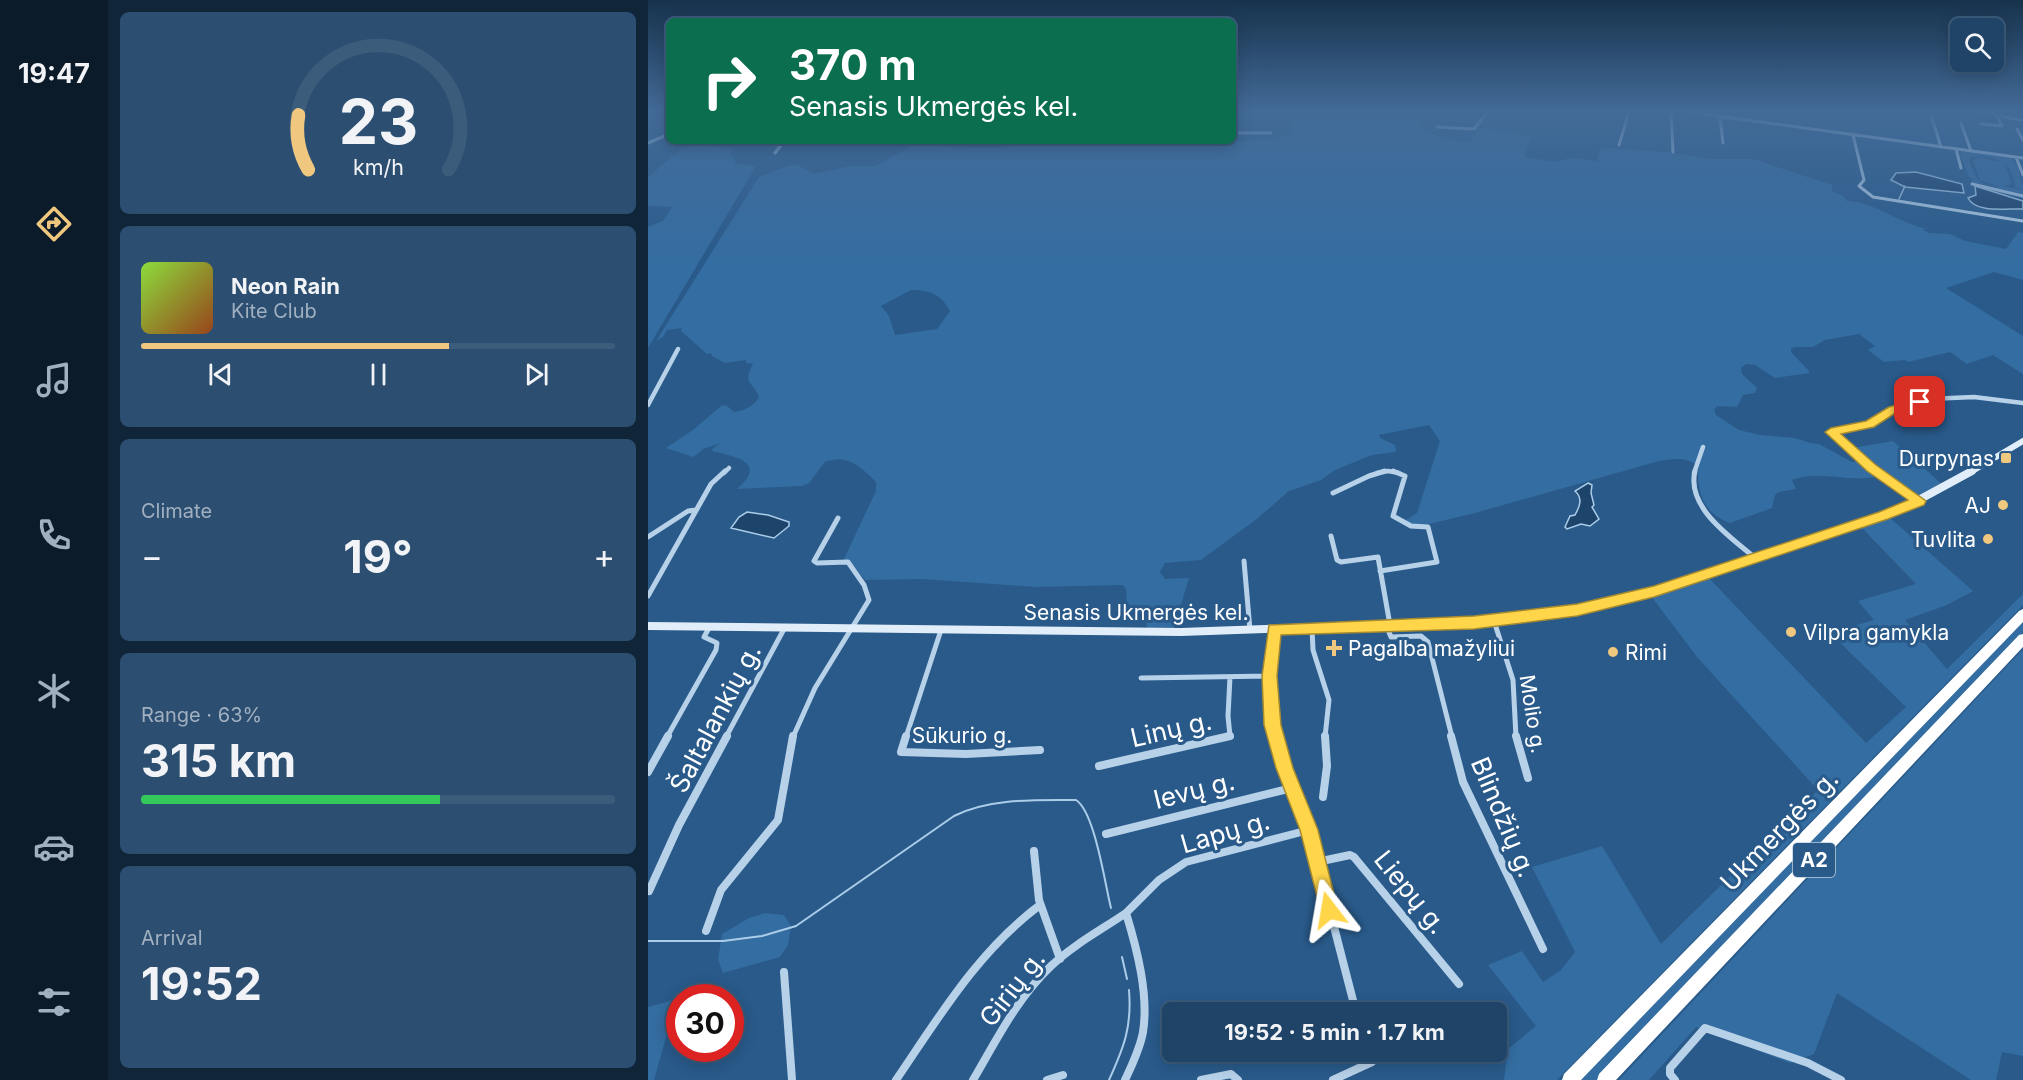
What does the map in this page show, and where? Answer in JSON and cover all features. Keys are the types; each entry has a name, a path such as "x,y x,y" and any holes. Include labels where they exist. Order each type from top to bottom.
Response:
{"highway":[{"name":"Ukmergės g.","path":"1570,1080 2023,614"},
{"name":"Ukmergės g.","path":"1605,1080 2023,639"}],"main road":[{"name":"Senasis Ukmergės kel.","path":"648,626 1180,632 1494,621 1571,611 1628,599 1884,515 1919,501 2023,441"}],"street":[{"path":"1860,162 1864,180 1858,186 1869,195 1957,212 2023,221"},
{"path":"1960,162 1961,168"},
{"path":"1972,184 2023,196"},
{"path":"648,405 670,359 678,349"},
{"path":"1919,501 1872,468 1831,432 1870,424 1893,409 1935,397 1952,395 1990,397 2023,403"},
{"path":"1703,447 1694,474 1693,486 1696,496 1705,509 1755,558"},
{"path":"648,596 711,484 729,468"},
{"path":"1333,493 1385,470 1401,472 1405,476 1393,516 1411,526 1428,527 1437,562 1380,572"},
{"path":"648,537 688,511 696,510"},
{"path":"706,931 721,890 778,820 795,729 815,688 869,600 864,585 848,562 817,563 814,561 838,518"},
{"path":"1331,536 1337,560 1341,562 1378,557 1388,625"},
{"path":"1244,561 1250,630"},
{"name":"Molio g.","path":"1494,621 1512,680 1516,739 1528,778"},
{"name":"Blindžių g.","path":"1388,625 1391,637 1421,636 1428,642 1463,782 1543,949"},
{"path":"648,772 717,650 717,643 704,637 709,628"},
{"path":"1312,628 1313,651 1329,700 1324,728 1328,766 1323,797"},
{"name":"Šaltalankių g.","path":"649,891 679,825 784,629"},
{"path":"1274,629 1270,676 1272,725 1292,788 1309,830 1353,1002"},
{"name":"Sūkurio g.","path":"941,630 901,752 966,754 1040,750"},
{"name":"Linų g.","path":"1141,678 1270,676"},
{"name":"Linų g.","path":"1099,766 1230,736 1228,716 1230,677"},
{"name":"Ievų g.","path":"1106,834 1292,788"},
{"name":"Lapų g.","path":"1126,913 1159,880 1186,862 1309,830"},
{"path":"1034,851 1040,905 1060,959"},
{"name":"Liepų g.","path":"1317,862 1350,855 1354,857 1459,984"},
{"path":"896,1080 969,973 1023,917 1040,905"},
{"path":"1125,1080 1136,1055 1144,1024 1140,983 1126,913"},
{"name":"Girių g.","path":"973,1080 1022,1001 1038,980 1060,959 1126,913"},
{"path":"784,972 792,1080"},
{"path":"1675,1080 1670,1074 1670,1068 1705,1028 1731,1039 1808,1063 1841,1080"},
{"path":"1334,1080 1372,1062"},
{"path":"1201,1080 1226,1073 1238,1080"},
{"path":"1047,1080 1063,1075"}],"shaded area":[{"path":"665,162 735,162 756,166 648,348 648,227 663,221 672,207 648,206 648,177"},
{"path":"882,162 1763,162 1832,185 1832,191 1843,196 1847,201 1871,206 1915,226 1937,229 1922,229 1929,233 1950,234 1965,241 2006,249 2018,232 2023,233 2023,280 1994,272 1946,288 2023,336 2023,374 1993,355 1967,364 1950,352 1908,362 1905,360 1884,362 1868,350 1875,346 1859,334 1825,340 1813,347 1791,349 1809,373 1775,378 1755,365 1746,364 1741,368 1742,374 1757,388 1755,393 1743,395 1737,407 1717,406 1714,410 1716,415 1739,430 1819,444 1852,462 1865,461 1852,448 1893,441 1942,484 1914,500 1879,476 1868,478 1803,477 1792,480 1796,489 1775,495 1772,508 1730,523 1713,513 1704,501 1699,486 1698,467 1690,461 1675,459 1659,461 1475,513 1418,526 1407,523 1406,520 1417,513 1440,441 1429,425 1379,435 1380,438 1395,445 1396,452 1372,455 1335,470 1321,480 1289,491 1258,518 1201,560 1165,563 1160,572 1165,579 1189,578 1174,628 1147,628 1145,613 1127,606 1126,589 1123,585 1037,587 922,579 865,580 850,561 843,561 876,491 876,482 853,463 840,459 825,462 809,483 802,486 737,489 750,473 749,467 739,459 712,451 721,443 700,450 703,450 693,457 666,448 693,430 721,406 726,405 734,412 751,406 759,397 748,379 753,364 746,363 746,360 725,363 712,356 711,353 707,354 681,331 682,328 667,330 663,337 656,341 759,177 791,165 797,165 814,174 851,166 876,166","holes":["911,290 929,292 939,297 950,311 937,329 895,335 889,316 881,306"]},
{"path":"1963,162 1970,162 1978,179 1984,184 2023,190 2023,195 1971,183 1973,180 1968,175"},
{"path":"1974,162 2002,162 2004,163 2012,184 2000,187 1980,180"},
{"path":"2002,162 2015,162 2018,167 2023,189 2015,187 2014,178 2007,166"},
{"path":"1916,172 1962,184 1964,193 1905,187 1891,180 1896,173"},
{"path":"1975,186 2023,201 2023,209 1993,209 1978,206 1968,198 1976,195"},
{"path":"1588,483 1592,485 1594,505 1592,507 1599,519 1590,526 1581,524 1567,529 1565,527 1570,516 1575,515 1579,505 1580,499 1575,491"},
{"path":"747,512 768,515 789,522 789,526 774,538 731,528 739,517"},
{"path":"1889,517 1973,591 1947,605 1905,620 1947,669 2023,594 2023,605 1557,1080 1504,1080 1508,1049 1536,1026 1488,965 1522,951 1543,982 1561,970 1575,952 1532,867 1602,846 1661,944 1818,790 1697,657 1651,596 1708,577 1866,743 1906,707 1830,633 1874,620 1858,601 1916,584 1860,526"},
{"path":"2023,620 2023,632 1596,1080 1580,1080"},
{"path":"2023,649 2023,1056 2002,1052 1996,1080 1971,1080 1837,993 1814,1054 1790,1063 1696,1027 1649,1080 1619,1080"},
{"path":"765,913 784,915 791,926 788,945 780,957 723,973 718,960 722,934 749,918"},
{"path":"666,1002 666,1037 654,1080 648,1080 648,1007"}],"waterway":[{"path":"1899,199 1905,186"},
{"path":"648,941 723,941 762,936 796,926 954,816 983,806 1014,801 1076,800 1083,807 1094,833 1111,908"},
{"path":"1122,957 1127,979"},
{"path":"1109,1080 1126,1036 1130,1003 1129,990"}],"place":[{"name":"Durpynas","path":"2006,458"},
{"name":"AJ","path":"2003,505"},
{"name":"Tuvlita","path":"1988,539"},
{"name":"Vilpra gamykla","path":"1791,632"},
{"name":"Pagalba mažyliui","path":"1334,648"},
{"name":"Rimi","path":"1613,652"}],"route":[{"path":"1329,910 1305,816 1284,768 1272,725 1269,696 1274,629 1494,621 1577,610 1654,591 1902,509 1919,501 1872,468 1831,432 1870,424 1893,409 1920,402"}]}
